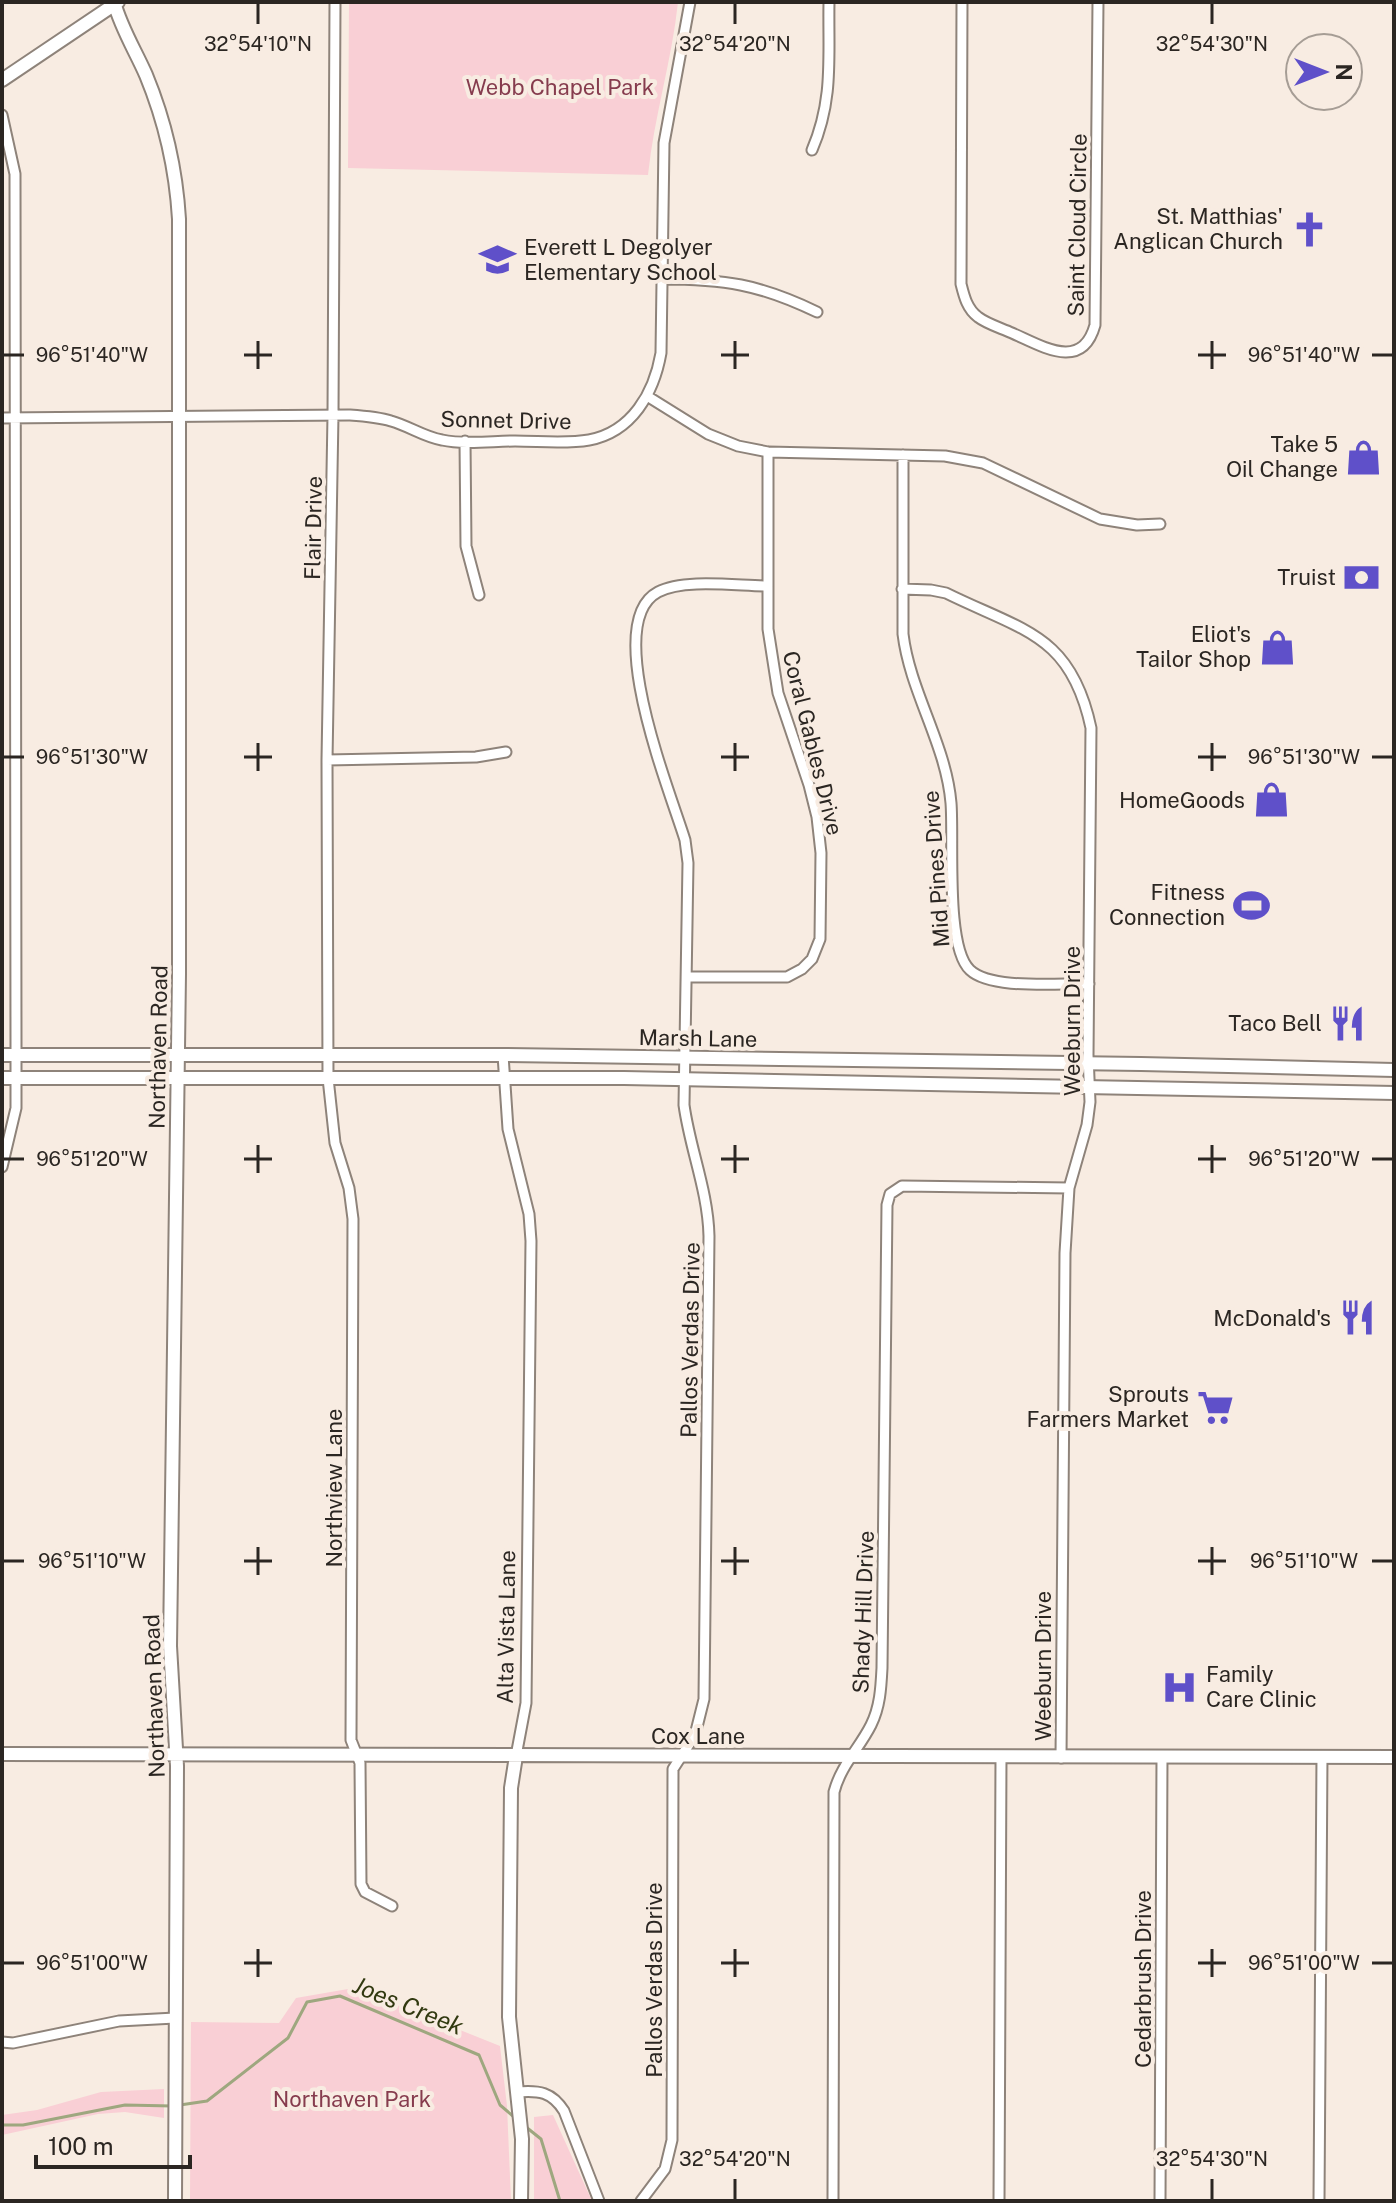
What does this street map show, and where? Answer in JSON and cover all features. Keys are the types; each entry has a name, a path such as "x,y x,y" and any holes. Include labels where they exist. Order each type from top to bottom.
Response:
{"street":[{"name":"Flair Drive","path":"329,1054 327,760 335,2"},
{"path":"690,2 664,143 661,353 657,377 647,396 708,434 738,446 768,452 945,456 983,463 1100,519 1137,525 1160,524"},
{"path":"812,150 823,124 828,100 829,2"},
{"name":"Saint Cloud Circle","path":"962,2 961,284 964,297 978,318 1058,353 1081,348 1091,338 1095,325 1098,2"},
{"path":"2,80 115,3"},
{"name":"Northaven Road","path":"115,3 160,112 177,191 180,419 179,1055 170,1646 177,1753 175,2201"},
{"path":"2,115 15,174 16,418 16,1078 14,1127 2,1167"},
{"path":"661,279 710,279 743,284 817,312"},
{"name":"Sonnet Drive","path":"2,418 180,419 333,415 391,421 444,441 589,440 619,428 634,416 647,396"},
{"path":"465,441 466,546 479,595"},
{"name":"Coral Gables Drive","path":"687,977 787,977 812,959 820,939 821,853 817,817 778,693 768,629 768,452"},
{"name":"Mid Pines Drive","path":"903,455 902,589 906,658 945,767 951,801 955,928 961,959 971,971 990,982 1089,984"},
{"name":"Pallos Verdas Drive","path":"641,2201 665,2169 672,2140 673,1769 695,1735 704,1699 709,1236 705,1195 689,1139 684,1105 688,863 685,840 642,703 635,647 637,616 658,592 678,585 768,586"},
{"name":"Weeburn Drive","path":"902,589 946,593 1032,634 1056,652 1082,689 1091,728 1091,1087 1087,1125 1069,1188 1065,1253 1061,1758"},
{"path":"327,760 476,757 506,752"},
{"name":"Northview Lane","path":"329,1054 328,1078 335,1143 349,1188 353,1219 351,1740 360,1763 361,1884 365,1892 392,1906"},
{"name":"Marsh Lane","path":"2,1055 503,1055 1394,1070"},
{"name":"Alta Vista Lane","path":"503,1055 508,1129 529,1214 531,1241 526,1703 511,1788 509,2017 522,2139 521,2201"},
{"path":"1256,1067 1258,1089"},
{"name":"Marsh Lane","path":"2,1078 504,1077 1394,1093"},
{"name":"Shady Hill Drive","path":"833,2201 834,1792 842,1768 871,1726 881,1691 887,1205 890,1194 902,1186 1069,1188"},
{"name":"Cox Lane","path":"2,1754 1394,1757"},
{"path":"1319,2201 1322,1756"},
{"path":"999,2201 1001,1758"},
{"name":"Cedarbrush Drive","path":"1160,2201 1162,1758"},
{"path":"2,2042 13,2043 130,2019 175,2018"},
{"path":"518,2096 545,2092 557,2100 599,2201"}],"green space":[{"name":"Webb Chapel Park","path":"349,2 678,2 648,175 348,168"},
{"name":"Northaven Park","path":"348,1989 500,2046 507,2106 511,2201 190,2201 191,2022 279,2023 296,1998"},
{"path":"164,2089 164,2118 125,2112 98,2114 2,2135 2,2115 37,2110 101,2092"},
{"path":"553,2115 592,2201 534,2201 534,2117"}],"waterway":[{"name":"Joes Creek","path":"180,2105 207,2101 288,2038 307,2002 340,1996 479,2055 500,2105 514,2117"},
{"name":"Joes Creek","path":"2,2125 23,2125 125,2105 172,2106"},
{"name":"Joes Creek","path":"526,2127 541,2139 560,2201"}],"place":[{"name":"St. Matthias' Anglican Church","path":"1309,229"},
{"name":"Everett L Degolyer Elementary School","path":"498,260"},
{"name":"Take 5 Oil Change","path":"1364,457"},
{"name":"Truist","path":"1362,577"},
{"name":"Eliot's Tailor Shop","path":"1277,647"},
{"name":"HomeGoods","path":"1271,800"},
{"name":"Fitness Connection","path":"1251,905"},
{"name":"Taco Bell","path":"1348,1023"},
{"name":"McDonald's","path":"1357,1318"},
{"name":"Sprouts Farmers Market","path":"1215,1407"},
{"name":"Family Care Clinic","path":"1180,1687"}]}
